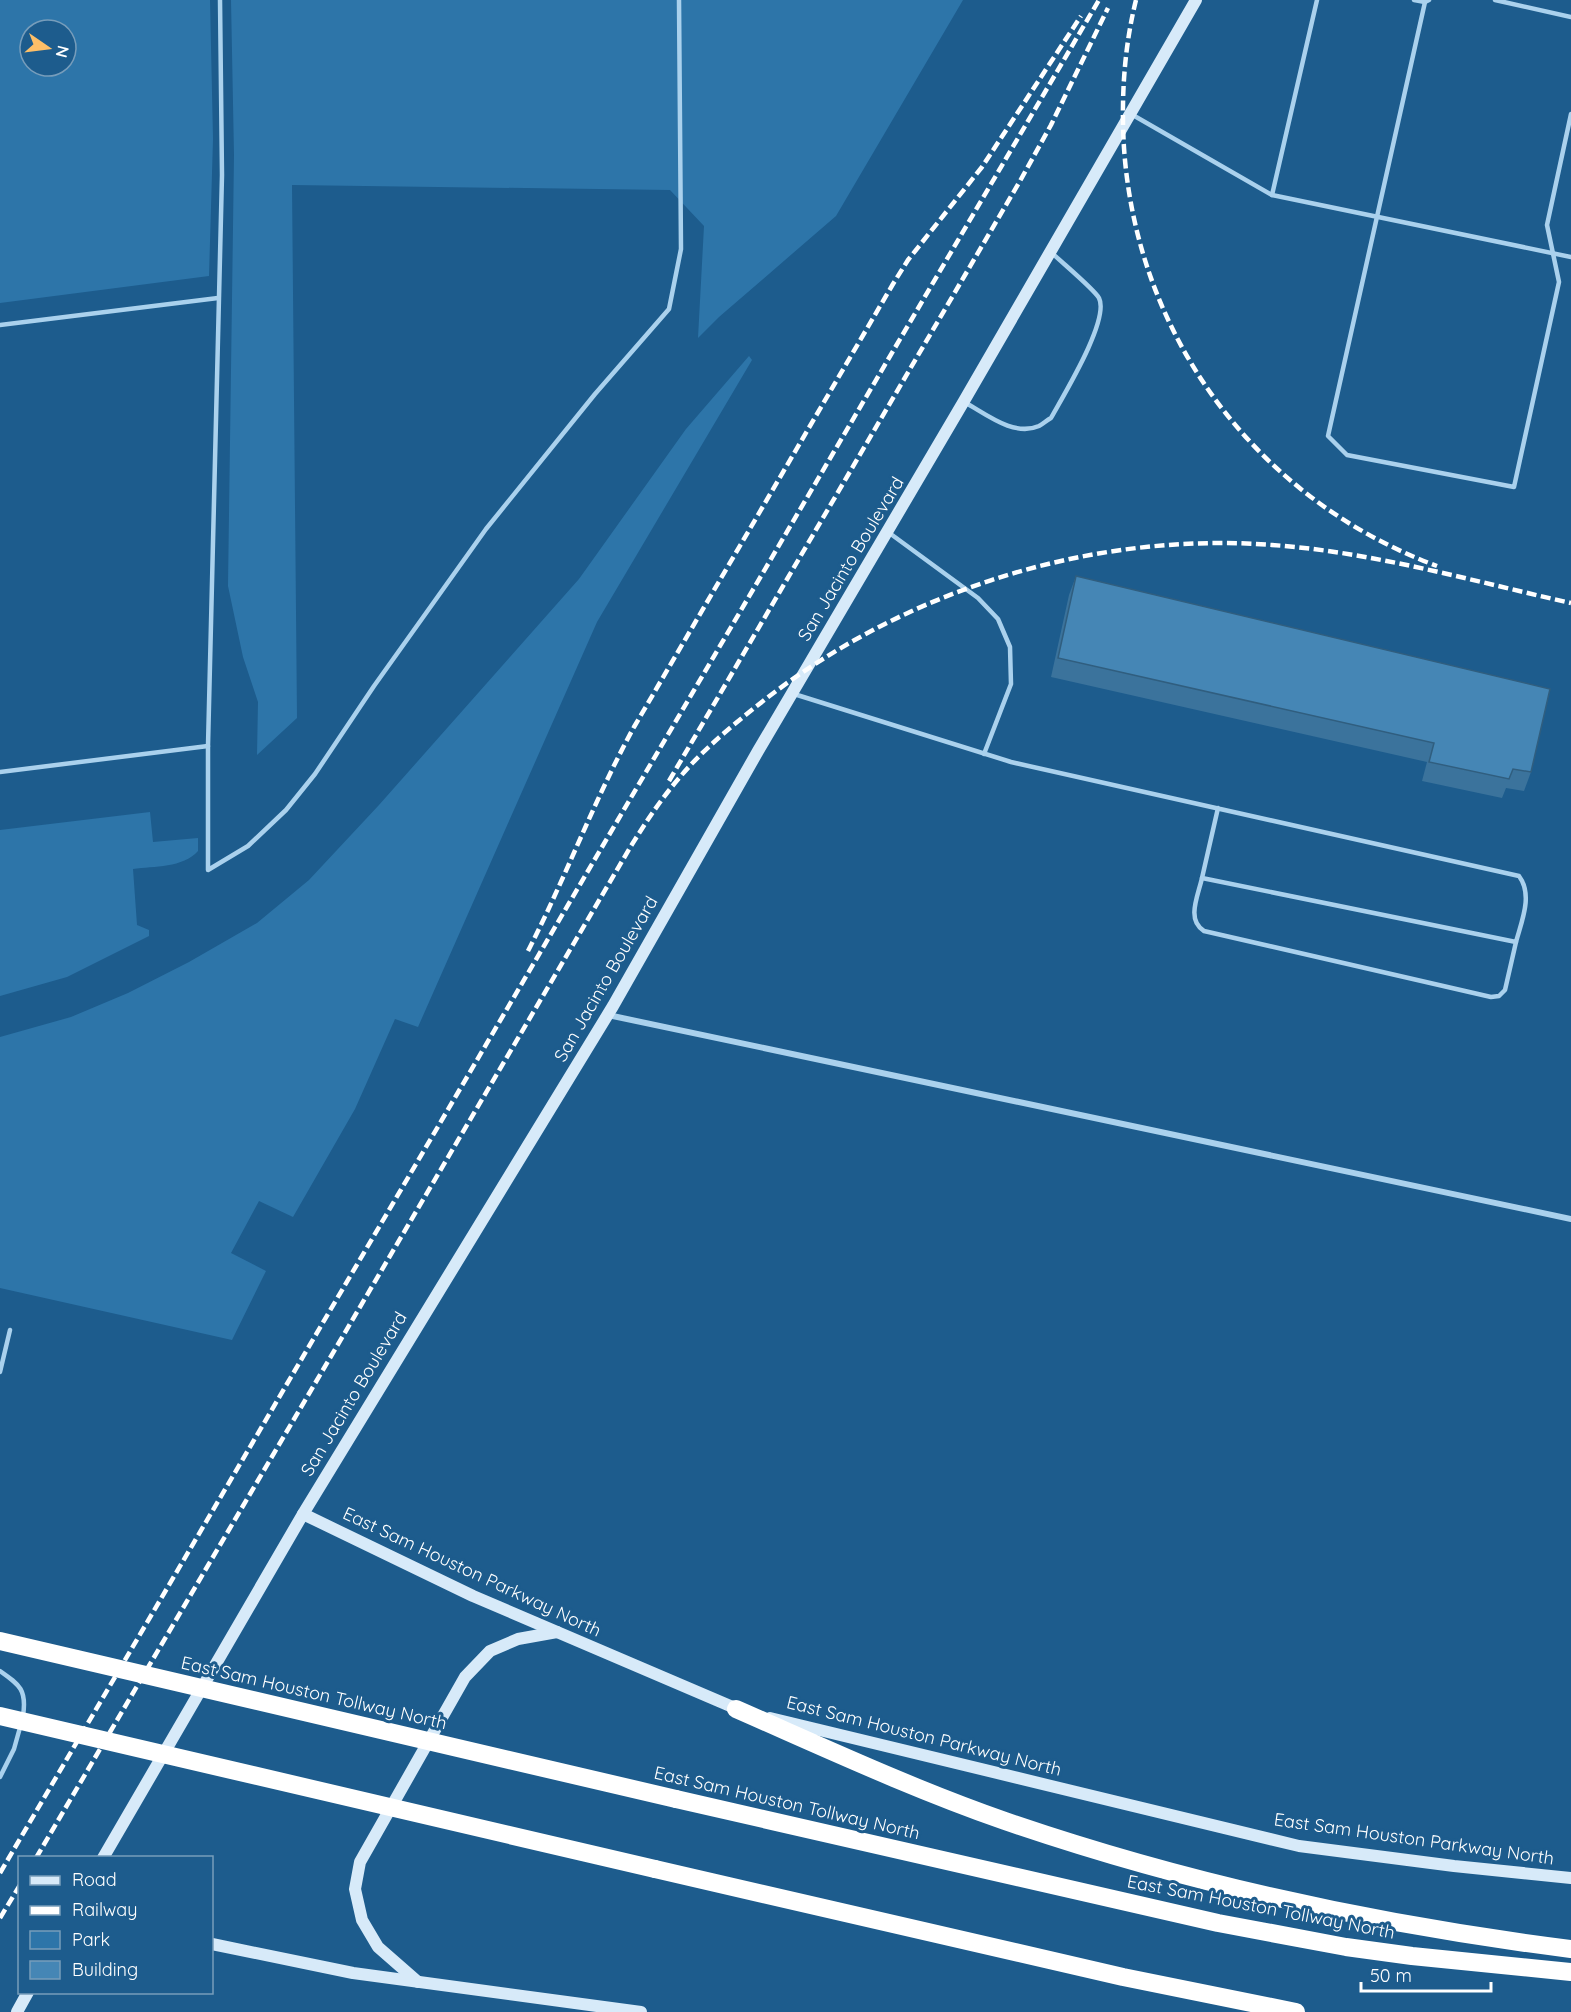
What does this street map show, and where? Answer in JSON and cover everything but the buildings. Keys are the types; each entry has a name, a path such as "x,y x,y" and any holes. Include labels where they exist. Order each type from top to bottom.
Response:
{"highway":[{"name":"East Sam Houston Tollway North","path":"0,1641 1218,1923 1412,1956 1571,1972"},
{"path":"736,1709 922,1790 1004,1821 1090,1849 1321,1909 1429,1929 1571,1949"},
{"path":"0,1716 1123,1977 1296,2012"}],"main road":[{"name":"San Jacinto Boulevard","path":"104,1856 303,1514 608,1015 792,693 888,532 1196,0"},
{"name":"East Sam Houston Parkway North","path":"303,1514 473,1596 736,1709 1299,1846 1571,1878"},
{"path":"418,1982 378,1947 362,1920 355,1890 360,1862 465,1677 490,1651 518,1639 558,1632"},
{"path":"213,1944 353,1973 641,2012"},
{"path":"17,2012 27,1994"}],"street":[{"path":"608,1015 1571,1219"}],"lane":[{"path":"220,0 222,175 208,746 208,870 248,846 286,810 315,774 374,686 486,530 594,394 669,309 681,249 679,0"},
{"path":"1272,195 1317,0"},
{"path":"1414,0 1427,1 1328,436 1347,455 1514,488 1559,282 1547,225 1571,114"},
{"path":"1495,0 1571,17"},
{"path":"1130,113 1272,195 1571,257"},
{"path":"964,401 1002,423 1025,429 1038,426 1051,418 1097,328 1101,310 1098,298 1051,252"},
{"path":"0,325 218,298"},
{"path":"888,532 978,598 998,619 1010,646 1011,684 984,754"},
{"path":"792,693 1011,762 1218,808 1519,876 1525,884 1527,896 1505,990 1499,996 1491,997 1204,931 1197,927 1193,918 1218,808"},
{"path":"0,771 208,746"},
{"path":"1202,878 1516,942"},
{"path":"0,1372 10,1330"},
{"path":"0,1671 19,1684 25,1701 14,1749 0,1777"}],"green space":[{"path":"0,0 210,0 213,139 209,276 0,303"},
{"path":"231,0 963,0 836,216 719,317 698,338 704,226 670,190 292,185 297,718 257,755 258,702 243,657 228,586 234,155"},
{"path":"749,356 752,360 597,622 418,1027 395,1019 355,1109 293,1217 259,1201 231,1253 266,1271 232,1340 0,1288 0,1037 71,1017 128,993 189,962 257,923 309,880 379,805 579,579 686,429"},
{"path":"150,812 153,842 198,838 198,851 184,861 133,869 137,925 149,930 149,936 67,977 0,996 0,830"}],"railway":[{"path":"0,1873 1099,0"},
{"path":"1136,0 1124,74 1124,148 1134,218 1153,284 1182,346 1218,404 1263,455 1314,500 1373,537 1437,566"},
{"path":"669,781 1020,181 1051,125 1108,8"},
{"path":"528,951 634,727 893,284 908,260 982,167 1081,16"},
{"path":"37,1856 631,846 680,777 705,750 743,717 809,668 869,632 932,602 997,578 1065,560 1133,548 1203,543 1272,545 1310,549 1422,568 1571,603"},
{"path":"0,1918 18,1888"}]}
